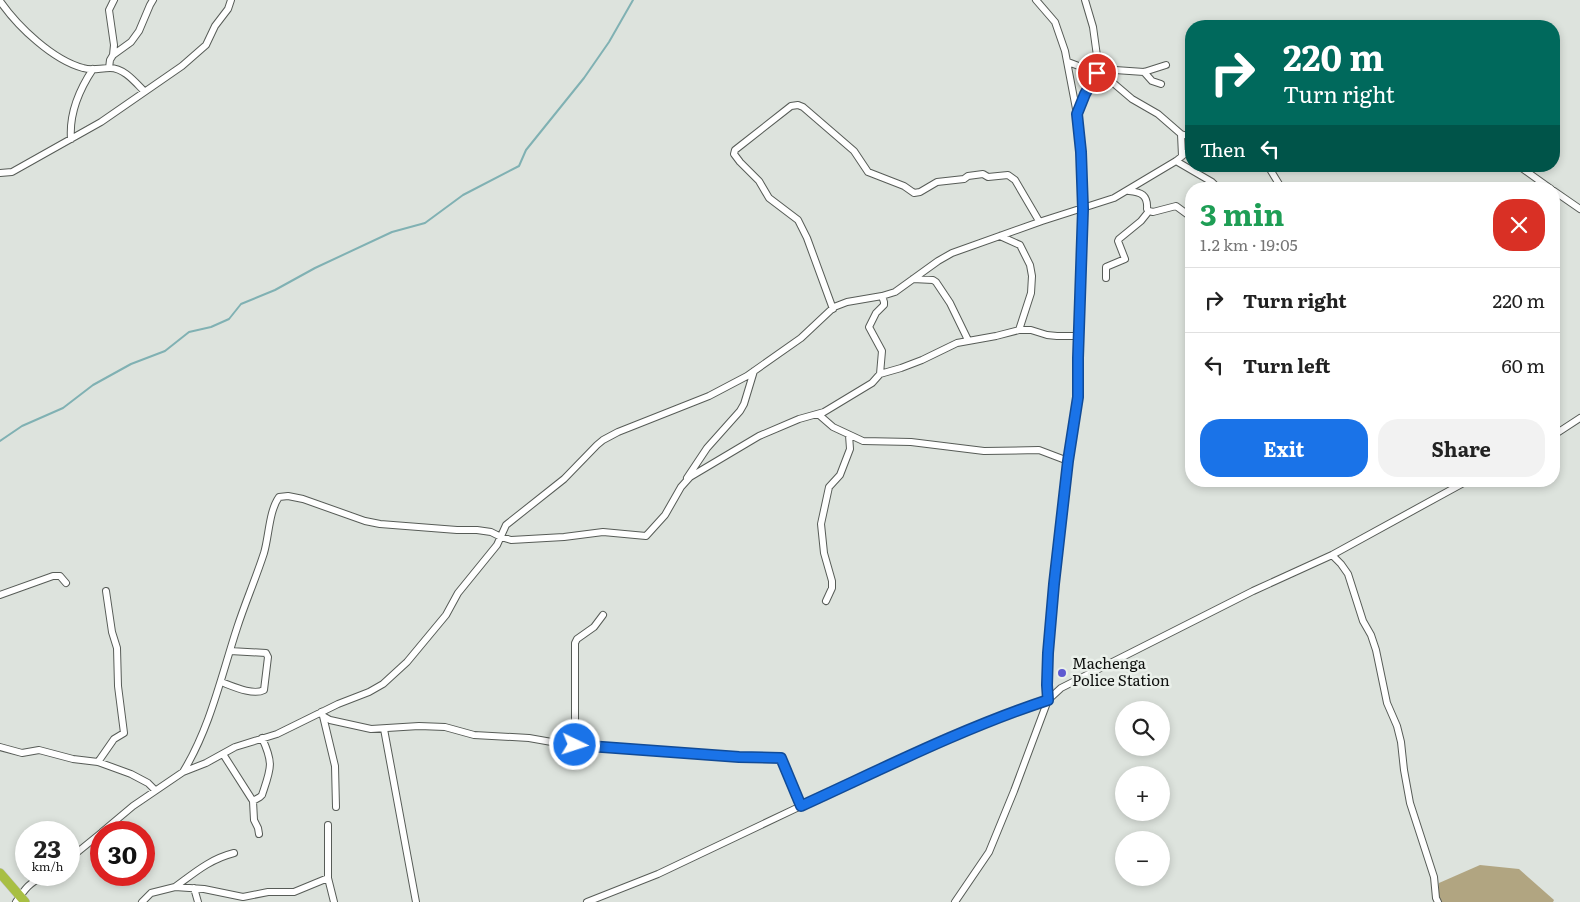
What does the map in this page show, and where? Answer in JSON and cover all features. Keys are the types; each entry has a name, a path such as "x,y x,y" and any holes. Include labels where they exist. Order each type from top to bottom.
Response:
{"highway":[{"path":"0,872 21,900"}],"street":[{"path":"113,55 114,46 108,14 114,0"},
{"path":"108,68 113,55 131,42 139,31 153,0"},
{"path":"0,173 12,172 102,122 184,65 203,48 215,26 228,9 231,0"},
{"path":"955,902 989,852 1014,792 1048,700 1048,653 1068,461 1078,397 1078,336 1083,209 1081,152 1077,114 1068,62 1055,22 1036,0"},
{"path":"1077,114 1085,94 1097,73 1093,27 1085,0"},
{"path":"0,1 11,15 52,53 67,63 93,70 108,68 121,71 144,91"},
{"path":"1068,62 1105,76 1132,99 1158,114 1181,134 1185,135"},
{"path":"1097,73 1115,70 1144,72 1166,65"},
{"path":"71,139 70,127 74,108 84,82 93,70"},
{"path":"1144,72 1152,81 1162,84"},
{"path":"833,309 807,238 798,220 769,198 759,181 734,154 735,150 791,106 798,105 803,107 836,135 854,151 868,172 904,186 914,193 920,192 937,182 964,180 968,176 984,174 988,177 1006,174 1015,180 1040,222"},
{"path":"1181,134 1182,156"},
{"path":"114,821 155,790 183,772 235,748 277,734 383,684 407,662 446,615 458,593 497,545 506,526 564,480 603,440 618,432 709,396 754,371 801,338 833,309 847,302 894,292 952,253 1040,222 1106,202 1176,162 1185,154"},
{"path":"1176,162 1185,167"},
{"path":"1194,172 1212,182"},
{"path":"1527,172 1541,182"},
{"path":"1128,191 1143,194 1148,202 1147,209 1149,212"},
{"path":"1560,195 1580,209"},
{"path":"1106,278 1106,268 1125,259 1118,239 1141,221 1149,212 1176,206 1185,213"},
{"path":"1000,236 1020,245 1030,265 1032,276 1031,294 1019,330"},
{"path":"913,279 933,280 936,282 950,303 968,340"},
{"path":"880,374 882,352 869,327 876,313 884,305 882,296"},
{"path":"685,482 703,469 759,436 829,409 872,383 880,374 922,360 949,345 1019,330 1031,330 1057,336 1078,336"},
{"path":"183,772 194,754 221,682 264,552 273,510 279,497 288,496 303,499 365,521 380,524 477,530 492,532 500,537 511,540 564,537 602,532 646,536 664,515 707,448 740,411 754,371"},
{"path":"818,414 833,427 864,441 911,442 984,452 1039,450 1068,461"},
{"path":"1560,430 1580,418"},
{"path":"826,601 832,588 832,581 824,553 821,524 829,486 840,475 850,449 849,435"},
{"path":"587,902 658,874 940,742 1023,708 1048,700 1062,688 1253,591 1332,555 1456,487"},
{"path":"1332,555 1348,574 1363,621 1371,634 1387,703 1399,734 1410,803 1434,877 1438,902"},
{"path":"0,595 53,576 60,576 66,583"},
{"path":"98,762 114,739 124,733 118,686 116,648 106,591"},
{"path":"575,745 575,643 577,639 594,627 603,615"},
{"path":"221,682 249,691 260,692 264,690 268,657 266,653 230,651"},
{"path":"322,714 330,720 353,726 384,729 419,726 445,727 474,735 529,738 575,745 739,757 781,758 801,806"},
{"path":"322,714 335,766 336,807"},
{"path":"384,729 416,902"},
{"path":"253,801 262,795 270,769 269,754 262,738"},
{"path":"0,747 22,754 40,750 73,759 98,762 131,774 148,783 155,790"},
{"path":"223,754 253,801 254,820 259,834"},
{"path":"328,825 328,878 334,902"},
{"path":"80,850 90,842"},
{"path":"175,887 198,869 220,857 234,853"},
{"path":"142,902 151,893 175,887 204,888 243,897 268,892 294,892 328,878"},
{"path":"21,900 27,886"},
{"path":"194,888 198,902"}],"shaded area":[{"path":"1480,865 1519,869 1554,900 1553,902 1441,902 1438,896 1439,883"}],"waterway":[{"path":"0,441 22,426 63,408 93,385 131,364 165,351 189,332 211,327 229,319 241,304 275,290 315,268 392,232 425,223 463,195 519,166 526,150 584,78 609,42 633,0"}],"place":[{"name":"Machenga Police Station","path":"1062,673"}],"route":[{"path":"575,745 739,757 781,758 784,761 801,806 940,742 1023,708 1048,700 1048,653 1054,584 1068,461 1078,397 1083,209 1081,152 1077,114 1085,94 1097,73"}]}
